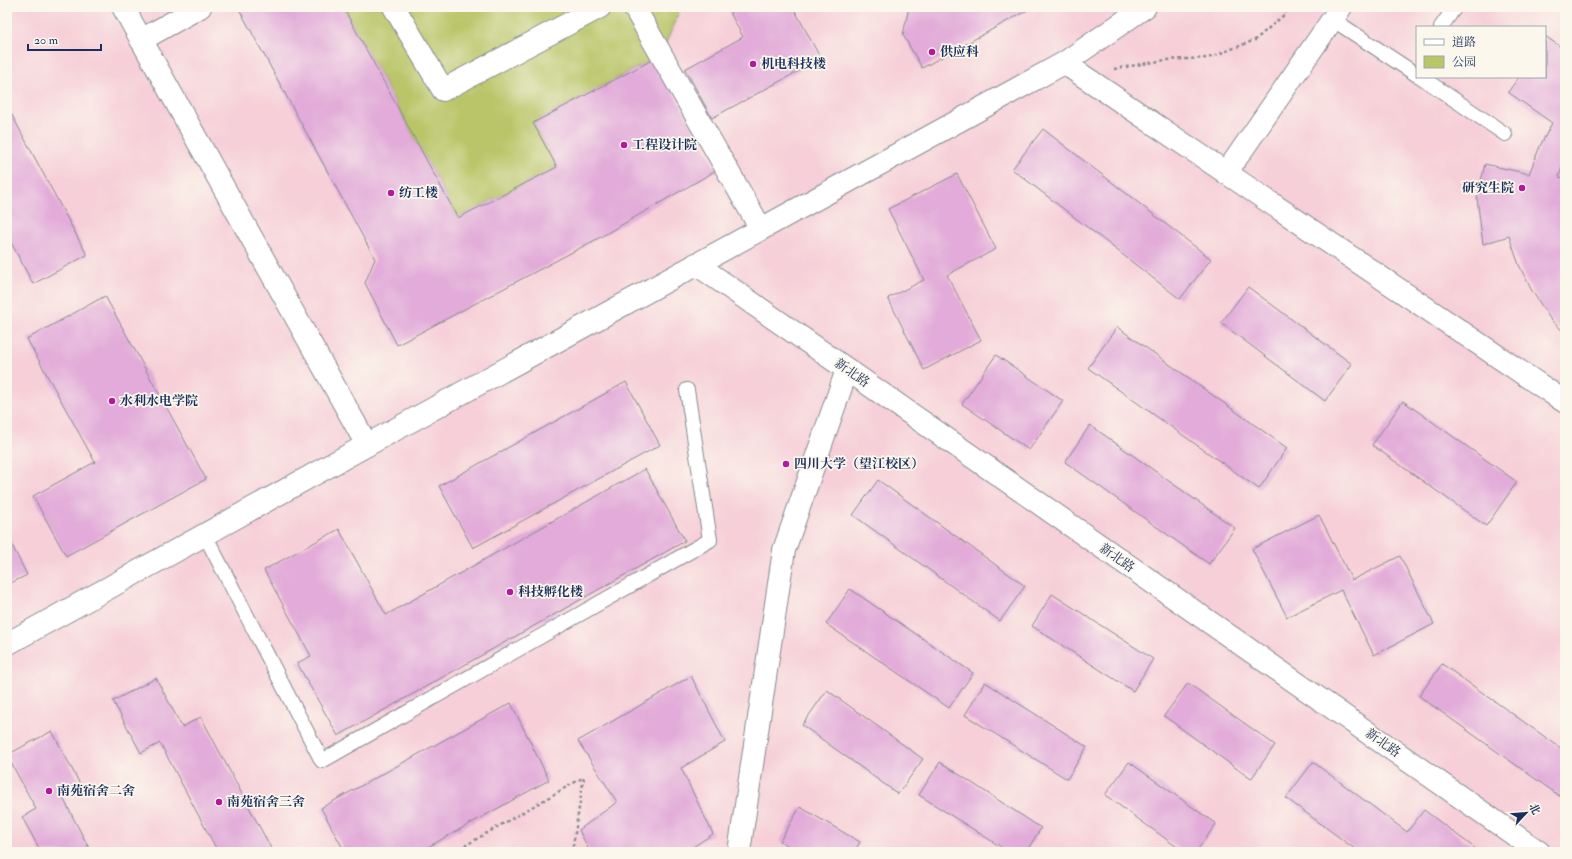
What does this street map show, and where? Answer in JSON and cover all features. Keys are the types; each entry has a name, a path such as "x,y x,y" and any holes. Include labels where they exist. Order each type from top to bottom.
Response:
{"street":[{"path":"122,7 367,445"},
{"path":"141,40 200,7"},
{"path":"394,7 443,90 600,7"},
{"path":"634,7 761,229"},
{"path":"7,644 696,264 1072,69 1145,7"},
{"path":"1226,173 1337,13"},
{"path":"1072,69 1565,402"},
{"name":"新北路","path":"696,264 1539,852"},
{"path":"739,852 784,550 847,370"}],"lane":[{"path":"1442,26 1455,7"},
{"path":"1337,13 1416,71"},
{"path":"1426,78 1505,134"},
{"path":"205,534 322,760 710,540 687,390"}],"path":[{"path":"1072,69 1166,60 1208,58 1255,40 1284,15 1289,7"},
{"path":"454,852 584,777 572,852"}],"shaded area":[{"name":"四川大学（望江校区）","path":"7,7 1565,7 1565,852 7,852"}],"green space":[{"path":"343,7 681,7 661,55 533,123 557,167 458,218"}],"building":[{"name":"纺工楼","path":"238,7 343,7 458,218 557,167 533,123 654,59 717,170 597,239 397,345 365,283 375,259"},
{"name":"机电科技楼","path":"727,7 793,7 821,59 712,118 685,69 743,37"},
{"name":"供应科","path":"909,7 1033,7 922,68 903,35"},
{"name":"研究生院","path":"1546,37 1565,50 1565,157 1559,177 1565,178 1565,333 1551,320 1532,291 1519,265 1509,236 1483,244 1477,198 1485,164 1529,174 1540,146 1552,123 1508,92 1518,78 1546,78"},
{"path":"7,106 87,255 33,284 7,235"},
{"path":"1043,129 1211,259 1180,299 1012,169"},
{"path":"957,174 996,249 947,275 981,340 924,370 888,298 924,280 888,209"},
{"path":"1248,287 1352,364 1325,401 1221,323"},
{"name":"水利水电学院","path":"105,296 206,479 66,556 33,496 95,462 27,339"},
{"path":"1117,327 1287,448 1259,489 1088,368"},
{"path":"996,355 1063,401 1029,450 962,404"},
{"path":"626,382 660,445 473,548 439,486"},
{"path":"1403,401 1517,482 1486,526 1372,445"},
{"path":"1090,425 1235,528 1209,564 1065,462"},
{"name":"科技孵化楼","path":"645,469 685,541 338,736 297,663 311,656 264,570 339,529 386,615"},
{"path":"878,480 1025,586 1000,621 853,515"},
{"path":"1319,515 1352,580 1400,556 1434,624 1374,655 1341,590 1287,617 1252,549"},
{"path":"7,535 27,575 7,585"},
{"path":"850,589 973,673 949,708 826,624"},
{"path":"1052,594 1153,659 1133,691 1032,626"},
{"path":"1442,664 1565,751 1565,800 1419,696"},
{"path":"691,676 725,742 681,768 713,834 685,852 590,852 579,830 617,802 578,741"},
{"name":"南苑宿舍三舍","path":"156,678 182,727 201,717 273,852 218,852 160,743 141,753 113,701"},
{"path":"985,682 1087,747 1067,779 965,715"},
{"path":"1188,683 1275,745 1251,779 1164,716"},
{"path":"827,690 923,759 898,794 802,725"},
{"path":"511,703 549,780 419,852 345,852 321,808"},
{"name":"南苑宿舍二舍","path":"52,731 81,786 62,796 91,852 41,852 22,817 36,809 7,755"},
{"path":"940,762 1041,828 1026,852 1009,852 919,795"},
{"path":"1129,762 1216,824 1196,852 1184,852 1105,795"},
{"path":"1313,762 1407,832 1424,810 1480,852 1404,852 1398,847 1394,852 1359,852 1286,798"},
{"path":"800,807 860,842 854,852 799,852 780,841"}],"place":[{"name":"供应科","path":"932,52"},
{"name":"机电科技楼","path":"753,64"},
{"name":"工程设计院","path":"624,145"},
{"name":"研究生院","path":"1522,188"},
{"name":"纺工楼","path":"391,193"},
{"name":"水利水电学院","path":"112,401"},
{"name":"四川大学（望江校区）","path":"786,464"},
{"name":"科技孵化楼","path":"510,592"},
{"name":"南苑宿舍二舍","path":"49,791"},
{"name":"南苑宿舍三舍","path":"219,802"}]}
